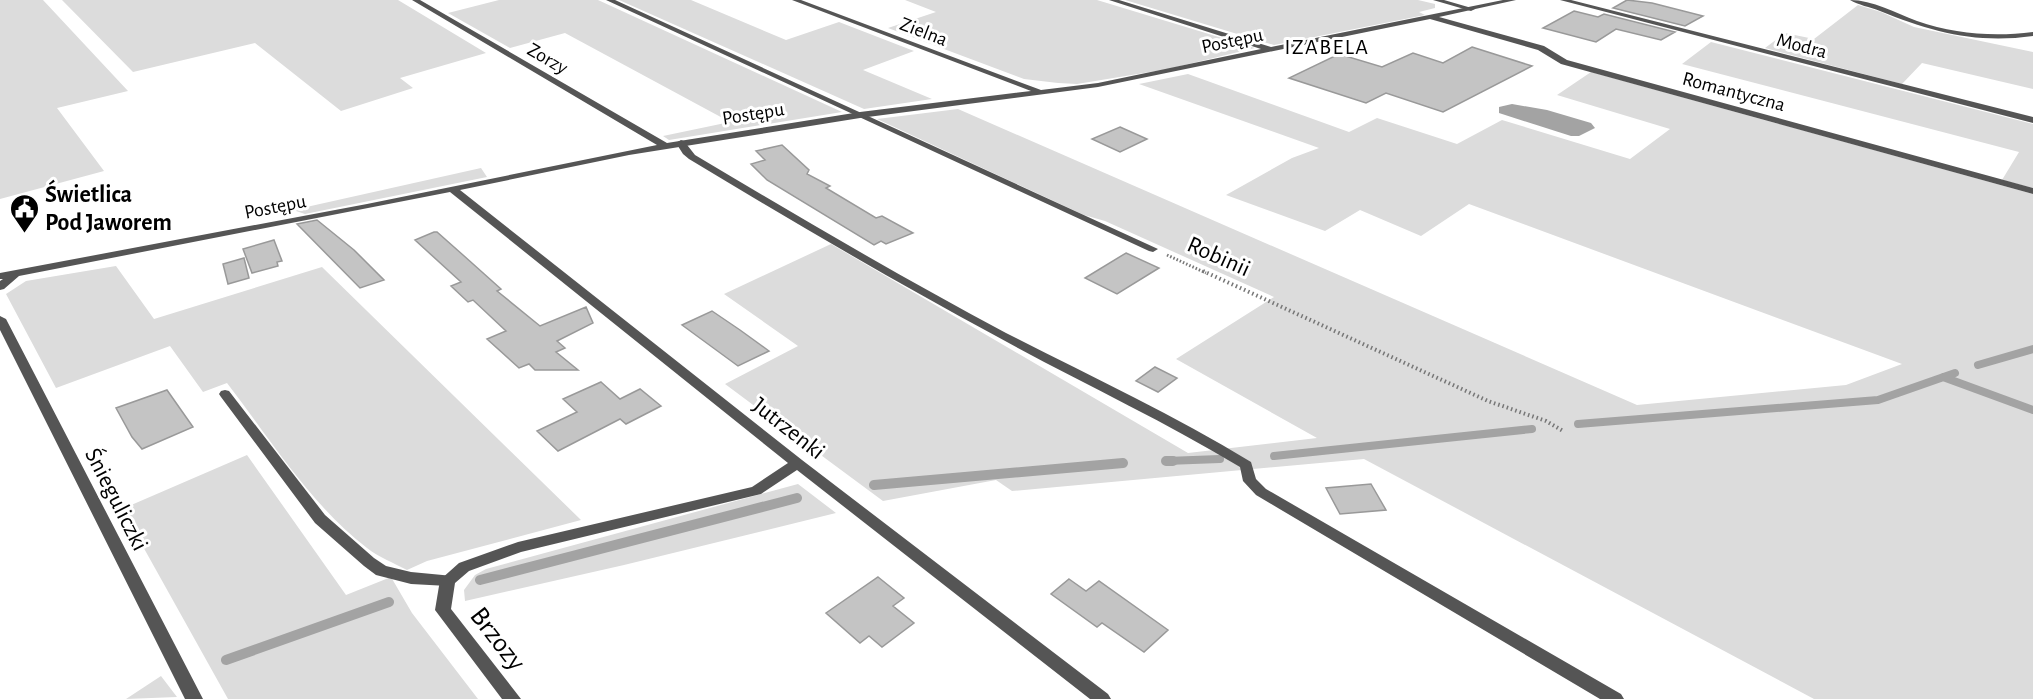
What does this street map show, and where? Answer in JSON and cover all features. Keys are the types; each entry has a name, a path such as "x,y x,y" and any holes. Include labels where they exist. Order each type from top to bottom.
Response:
{"street":[{"name":"Zorzy","path":"415,0 664,145"},
{"name":"Robinii","path":"609,0 1153,249"},
{"name":"Zielna","path":"795,0 1042,93"},
{"path":"1112,0 1271,50"},
{"path":"1436,0 1471,9"},
{"name":"Postępu","path":"0,276 452,189 664,145 860,115 1042,93 1155,75 1513,0"},
{"name":"Modra","path":"1563,0 2033,120"},
{"path":"1853,0 1877,5 1922,25 1967,35 1987,38 2033,34"},
{"name":"Romantyczna","path":"1429,17 1541,48 1564,62 2033,191"},
{"path":"681,143 692,158 789,215 1000,334 1203,439 1246,465 1250,481 1261,492 1615,699"},
{"name":"Jutrzenki","path":"452,189 798,463 1102,699"},
{"path":"0,287 15,273"},
{"name":"Śnieguliczki","path":"0,319 194,699"},
{"path":"225,394 320,519 381,571 411,578 447,580 464,567 518,547 756,491 798,463"},
{"name":"Brzozy","path":"447,580 443,610 512,699"}],"path":[{"name":"Robinii","path":"1153,249 1488,401 1546,421 1563,431"}],"shaded area":[{"path":"0,0 43,0 128,91 57,108 104,171 0,199"},
{"path":"62,0 398,0 486,53 400,78 413,88 341,111 255,43 133,72"},
{"path":"499,0 598,0 842,112 669,140 663,136 730,122 565,33 510,48 448,13"},
{"path":"619,0 691,0 786,40 839,22 914,51 863,70 932,99 864,109"},
{"path":"905,0 1097,0 1255,48 1168,69 1077,84 1024,79 888,28 936,12"},
{"path":"1125,0 1418,0 1435,4 1435,8 1419,12 1425,15 1274,45"},
{"path":"1858,5 1881,12 1914,27 2033,52 2033,89 1922,63 1902,84 1765,48 1785,33 1814,39"},
{"path":"1711,42 2033,124 2033,188 2002,180 2019,152 1682,64"},
{"path":"1591,72 2033,194 2033,699 1814,699 1364,459 1012,491 996,480 883,501 725,384 798,346 724,294 831,244 1188,453 1317,438 1176,359 1274,297 1105,221 1084,215 877,119 958,109 1637,405 1846,385 1902,364 1469,204 1421,236 1360,210 1325,231 1226,195 1292,158 1319,148 1139,84 1188,74 1349,132 1377,118 1457,144 1502,120 1630,159 1670,129 1557,95"},
{"path":"1512,104 1547,110 1591,123 1595,128 1579,136 1571,136 1499,113 1499,107"},
{"path":"481,168 487,177 305,214 293,210"},
{"path":"116,266 154,319 322,267 581,520 427,561 407,570 371,551 346,531 292,470 227,383 203,392 170,346 56,388 6,294 26,281"},
{"path":"247,455 346,595 391,577 412,613 478,699 228,699 122,509"},
{"path":"798,484 836,513 465,601 464,590 475,575 486,569"},
{"path":"161,676 177,697 126,699"}],"building":[{"path":"1627,0 1652,3 1703,16 1685,26 1613,8"},
{"path":"1574,11 1598,17 1604,14 1675,32 1661,40 1616,29 1596,42 1543,28"},
{"path":"1472,47 1532,66 1443,112 1386,93 1366,103 1289,78 1339,54 1382,67 1413,53 1443,63"},
{"path":"1120,127 1147,139 1120,152 1092,139"},
{"path":"782,145 809,170 807,174 830,186 826,188 876,218 882,216 913,233 886,244 881,241 874,245 767,180 751,164 765,160 756,151"},
{"path":"317,220 354,250 384,280 360,288 297,224"},
{"path":"437,232 501,289 497,291 540,326 586,307 593,323 557,341 565,348 556,352 578,370 535,370 529,364 519,368 487,339 506,331 473,300 468,302 451,286 461,282 415,240"},
{"path":"274,240 282,261 277,262 278,266 252,273 243,249"},
{"path":"1126,253 1159,268 1117,294 1085,278"},
{"path":"244,258 249,278 228,284 223,264"},
{"path":"712,311 769,351 738,366 682,325"},
{"path":"1155,367 1177,378 1158,392 1136,381"},
{"path":"601,382 620,399 640,389 661,406 626,424 620,419 558,451 537,431 577,412 563,399"},
{"path":"167,390 193,427 142,449 132,437 116,408"},
{"path":"1371,484 1386,510 1340,514 1326,488"},
{"path":"878,577 904,598 893,606 914,623 882,647 869,636 860,643 826,613"},
{"path":"1069,579 1086,591 1099,581 1168,630 1144,652 1102,623 1097,627 1051,594"}],"waterway":[{"path":"1978,365 2033,349"},
{"path":"1943,377 1955,373"},
{"path":"1578,424 1878,400 1943,377"},
{"path":"1943,377 2033,410"},
{"path":"1274,456 1532,429"},
{"path":"1173,461 1166,461 1220,459"},
{"path":"874,485 1123,463"},
{"path":"480,580 797,498"},
{"path":"226,660 389,602"}],"place":[{"name":"Świetlica Pod Jaworem","path":"24,234"}],"district":[{"name":"IZABELA","path":"1327,46"}]}
